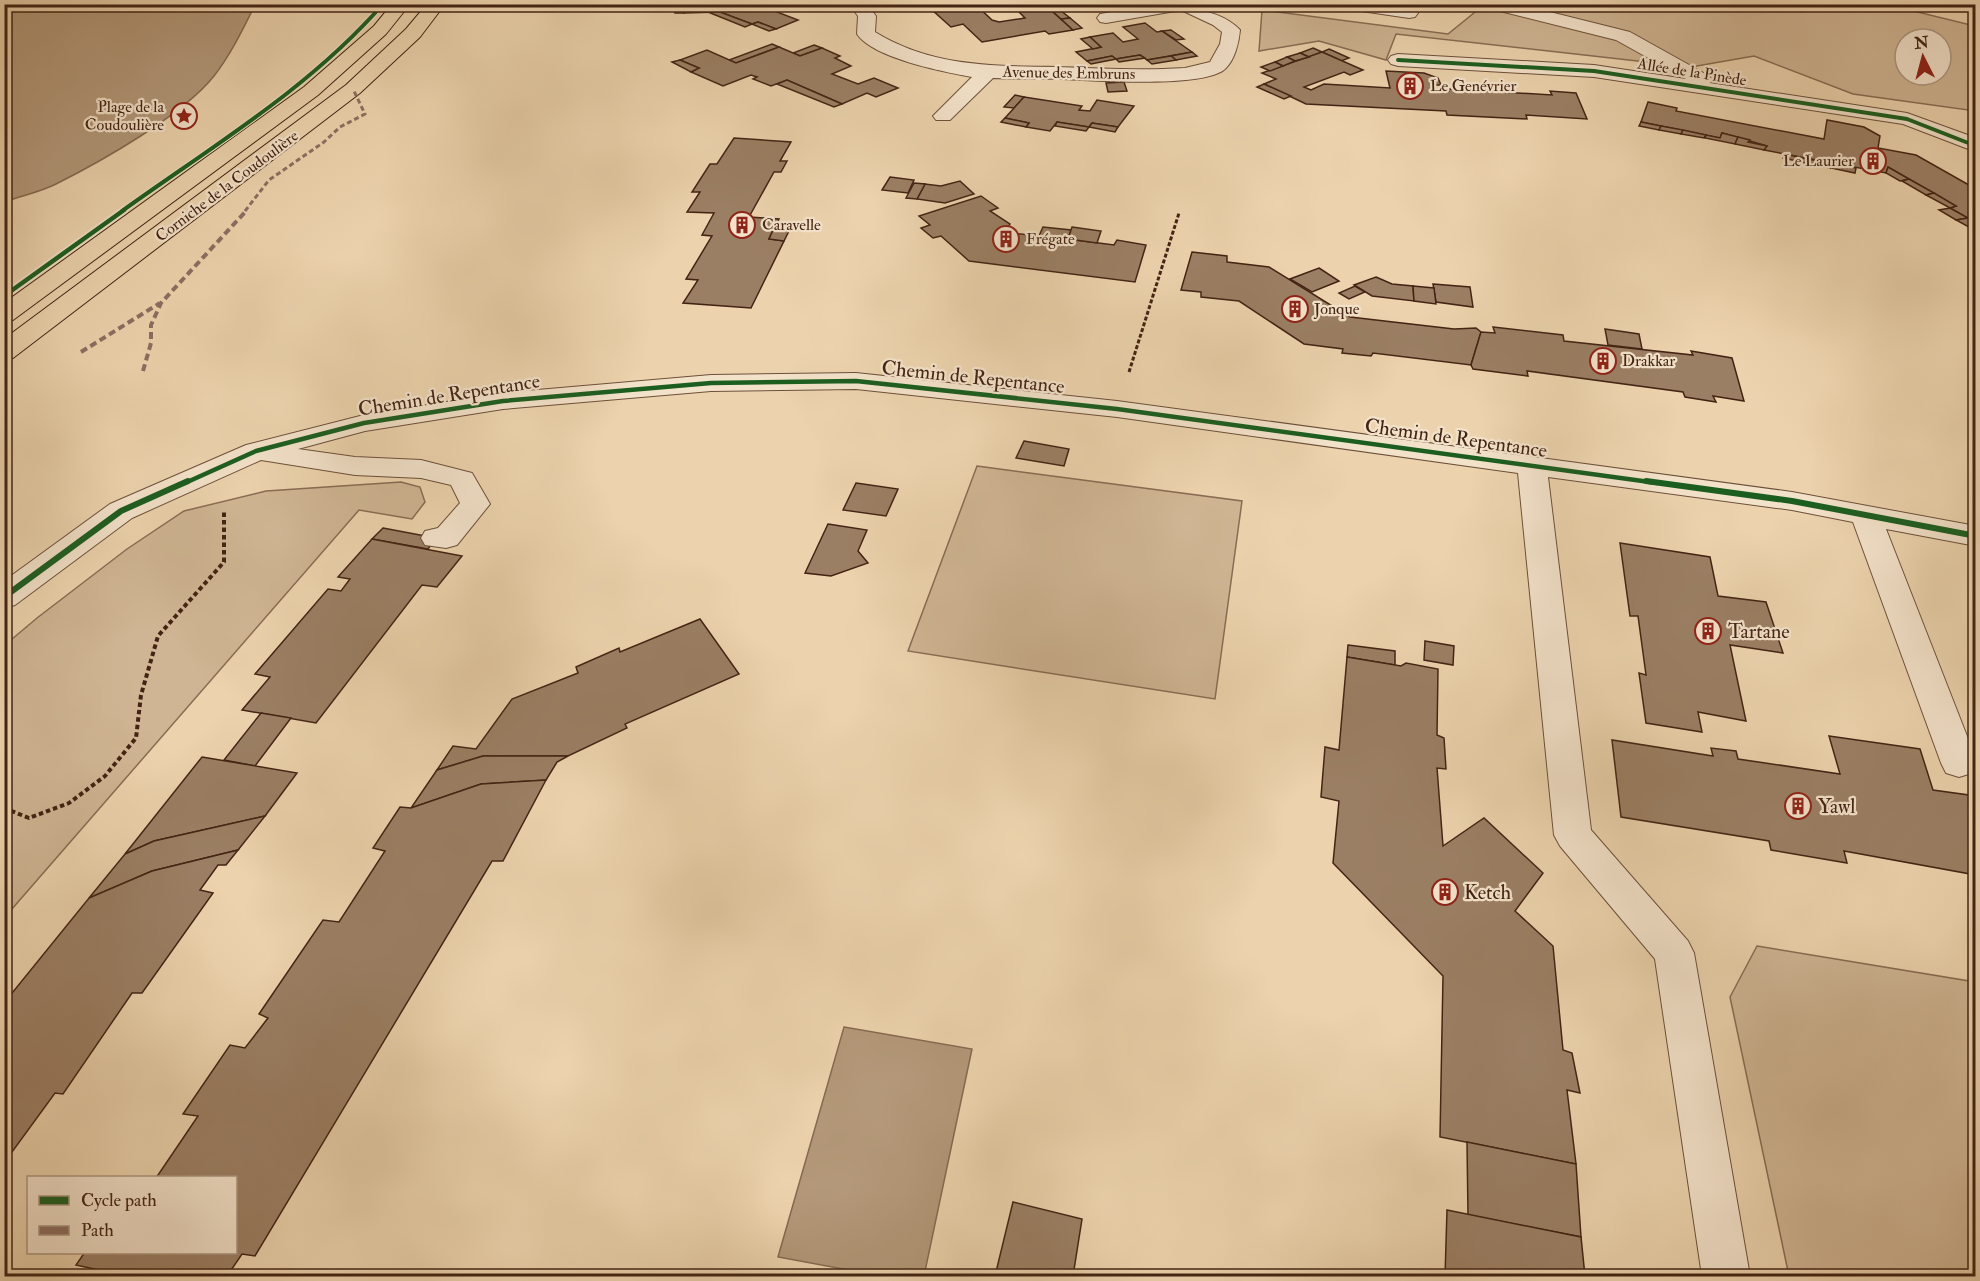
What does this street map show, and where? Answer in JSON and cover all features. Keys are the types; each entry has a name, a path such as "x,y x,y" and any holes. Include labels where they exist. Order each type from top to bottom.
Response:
{"main road":[{"name":"Corniche de la Coudoulière","path":"4,315 311,91 380,30 402,4"},
{"name":"Corniche de la Coudoulière","path":"4,352 353,89 412,33 437,4"}],"street":[{"name":"Avenue des Embruns","path":"857,4 869,20 866,34 881,43 958,69 988,72 1152,74 1199,71 1218,66 1229,44 1231,30 1219,21 1182,5"},
{"path":"1348,4 1409,13"},
{"name":"Allée de la Pinède","path":"1494,4 1623,36 1721,90"},
{"path":"1106,18 1182,5"},
{"name":"Allée de la Pinède","path":"1398,60 1594,71 1907,119 1976,146"},
{"path":"943,116 988,72"},
{"name":"Chemin de Repentance","path":"4,597 122,511 256,451 364,423 503,401 711,383 856,381 1117,409 1792,501 1976,536"},
{"path":"256,451 355,466 421,469 462,478 475,504 446,538 436,538"},
{"path":"1532,466 1573,835 1674,953 1726,1276"},
{"path":"1866,516 1959,763"}],"path":[{"path":"1117,409 1179,213"},
{"path":"4,808 29,818 69,803 105,776 136,738 141,695 158,636 224,562 224,502 200,476"}],"shaded area":[{"path":"1749,4 1803,12 1815,5 1889,5 1975,26 1975,111 1853,94 1754,56 1691,67 1396,34 1386,60 1319,41 1259,51 1262,10 1448,34 1480,8 1458,5"},
{"path":"4,5 255,5 220,68 183,106 141,136 75,174 44,189 5,202"},
{"path":"977,466 1242,501 1215,699 908,651"},
{"path":"401,482 420,487 425,502 412,519 359,510 5,917 5,645 127,549 184,511 266,491"},
{"path":"1757,946 1975,982 1975,1276 1789,1276 1730,997"},
{"path":"844,1027 972,1049 924,1276 881,1276 778,1257"}],"building":[{"path":"676,4 685,4 684,13 675,13"},
{"path":"685,4 756,4 798,20 776,29 758,22 752,24 720,12 684,13"},
{"path":"943,4 975,4 992,20 999,22 1025,18 1011,4 1058,4 1064,9 1052,11 1073,30 1049,34 1045,31 982,42 963,24 951,27 931,9 945,7"},
{"path":"1060,10 1070,18 1061,19 1052,11"},
{"path":"708,12 720,12 752,24 745,27"},
{"path":"1070,18 1082,28 1073,30 1061,19"},
{"path":"758,22 776,29 769,31 752,24"},
{"path":"1145,23 1157,32 1162,31 1192,52 1147,60 1140,55 1116,59 1112,56 1087,61 1076,52 1101,47 1090,37 1113,33 1123,42 1138,39 1123,27"},
{"path":"1171,30 1184,39 1176,40 1162,31"},
{"path":"1090,37 1101,47 1093,49 1081,39"},
{"path":"772,44 779,47 736,63 729,60"},
{"path":"814,45 822,48 800,56 793,53"},
{"path":"779,47 800,56 822,48 840,56 835,58 851,66 832,74 858,84 874,78 898,88 876,97 867,93 842,104 787,80 771,86 753,79 757,77 751,75 723,86 691,72 699,68 680,60 707,50 736,63"},
{"path":"1313,48 1322,52 1309,57 1300,53"},
{"path":"1329,49 1349,58 1341,61 1322,52"},
{"path":"1192,52 1197,56 1176,60 1171,56"},
{"name":"Le Genévrier","path":"1322,52 1363,70 1350,75 1344,72 1304,87 1311,90 1324,84 1390,88 1386,71 1424,73 1438,78 1441,85 1431,85 1433,91 1449,91 1449,89 1552,95 1550,91 1576,93 1587,119 1526,115 1527,119 1447,115 1446,111 1306,104 1264,84 1276,79 1262,73"},
{"path":"1300,53 1309,57 1295,61 1287,57"},
{"path":"1140,55 1145,58 1119,62 1116,59"},
{"path":"1112,56 1116,59 1091,64 1087,61"},
{"path":"1171,56 1176,60 1152,64 1147,60"},
{"path":"1287,57 1295,61 1283,66 1275,62"},
{"path":"680,60 699,68 691,72 672,62"},
{"path":"1275,62 1283,66 1270,71 1261,67"},
{"path":"787,80 842,104 834,107 777,84"},
{"path":"1124,82 1127,91 1108,92 1106,83"},
{"path":"1264,84 1291,96 1284,99 1257,87"},
{"path":"1015,95 1024,97 1014,108 1004,107"},
{"path":"1024,97 1082,106 1079,110 1090,111 1097,100 1134,106 1118,127 1092,123 1089,127 1057,122 1050,131 1026,127 1029,123 1005,118"},
{"name":"Le Laurier","path":"1648,102 1677,108 1676,111 1824,139 1827,120 1864,127 1880,136 1878,148 1916,155 1976,189 1976,223 1950,208 1956,206 1888,167 1886,173 1764,150 1767,146 1722,133 1720,138 1641,122"},
{"path":"1005,118 1029,123 1026,127 1001,122"},
{"path":"1057,122 1089,127 1086,131 1055,126"},
{"path":"1641,122 1661,126 1659,130 1639,126"},
{"path":"1092,123 1118,127 1115,132 1089,127"},
{"path":"1661,126 1683,130 1681,134 1659,130"},
{"path":"1683,130 1706,135 1704,138 1681,134"},
{"path":"1722,133 1738,137 1735,144 1705,138 1706,135 1720,138"},
{"path":"1738,137 1750,140 1748,142 1767,146 1764,150 1735,144"},
{"name":"Caravelle","path":"734,138 791,142 780,161 787,161 781,172 774,172 749,217 779,219 769,239 784,241 751,308 683,303 698,280 686,279 712,236 702,235 714,213 687,212 700,192 692,192 710,164 717,164"},
{"path":"1785,154 1807,159 1806,163 1783,158"},
{"path":"1807,159 1832,163 1831,168 1806,163"},
{"path":"1832,163 1856,168 1855,173 1831,168"},
{"path":"1888,167 1909,179 1900,181 1886,173"},
{"path":"890,177 914,180 908,193 882,190"},
{"path":"1909,179 1934,193 1926,195 1902,181"},
{"path":"960,181 974,194 945,203 917,199 925,184 941,186"},
{"path":"914,183 925,184 917,199 906,198"},
{"path":"1934,193 1956,206 1950,208 1926,195"},
{"name":"Frégate","path":"981,196 998,208 990,211 1010,224 1008,228 1012,233 1039,236 1043,227 1071,230 1068,239 1114,245 1117,240 1146,245 1135,282 969,261 941,236 933,238 921,228 930,225 919,216"},
{"path":"1950,208 1968,218 1956,220 1939,210"},
{"path":"1968,218 1976,223 1976,231 1956,220"},
{"path":"1072,227 1101,231 1097,243 1068,239"},
{"path":"773,230 789,231 784,241 769,239"},
{"name":"Jonque","path":"1192,252 1227,256 1227,262 1269,267 1350,317 1454,329 1476,328 1481,332 1471,365 1373,353 1371,356 1342,353 1343,349 1304,344 1239,301 1201,297 1201,292 1181,290"},
{"path":"1319,268 1339,281 1312,292 1290,279"},
{"path":"1376,277 1392,284 1413,286 1414,301 1372,296 1354,285"},
{"path":"1433,284 1470,287 1473,307 1436,302"},
{"path":"1355,286 1365,292 1349,299 1339,293"},
{"path":"1413,286 1434,288 1436,304 1414,301"},
{"name":"Drakkar","path":"1493,327 1563,335 1564,341 1693,355 1691,351 1732,358 1744,401 1713,396 1716,402 1685,397 1683,392 1527,371 1528,376 1473,369 1471,365 1481,332 1495,333"},
{"path":"1605,329 1639,334 1642,349 1608,345"},
{"path":"1024,441 1069,449 1064,466 1016,458"},
{"path":"856,483 898,489 886,516 843,510"},
{"path":"828,524 867,530 858,551 868,563 831,576 805,573"},
{"path":"383,528 436,538 428,549 372,539"},
{"path":"372,539 462,556 437,587 422,585 316,723 242,710 270,677 255,674 328,589 341,591 350,579 338,577"},
{"name":"Tartane","path":"1620,543 1710,557 1718,596 1766,602 1783,653 1730,645 1746,721 1698,712 1702,732 1646,723 1639,673 1646,675 1638,616 1630,616"},
{"path":"700,619 739,674 625,724 627,728 568,756 483,756 437,770 453,746 476,749 512,699 578,673 576,667 619,648 620,652"},
{"path":"1425,641 1454,646 1453,665 1424,660"},
{"path":"1348,645 1395,651 1395,665 1347,657"},
{"name":"Ketch","path":"1347,657 1401,666 1406,663 1438,669 1437,735 1444,738 1446,769 1437,768 1443,846 1484,818 1543,873 1515,911 1553,946 1563,1050 1572,1053 1580,1093 1567,1090 1576,1164 1440,1137 1443,976 1333,863 1339,801 1321,797 1325,747 1339,750"},
{"path":"261,713 291,718 255,766 224,760"},
{"name":"Yawl","path":"1829,736 1920,749 1933,790 1976,796 1976,875 1844,851 1847,863 1771,850 1769,841 1621,817 1612,740 1713,756 1711,748 1736,751 1738,759 1840,774"},
{"path":"483,756 568,756 557,762 546,780 481,784 411,808 437,770"},
{"path":"202,757 297,773 265,816 154,841 125,854"},
{"path":"546,780 503,861 492,861 255,1256 242,1254 227,1276 126,1276 76,1265 84,1254 237,1254 237,1176 157,1176 198,1116 183,1114 230,1045 245,1048 268,1018 259,1014 323,920 339,922 385,851 373,848 400,807 411,808 481,784"},
{"path":"265,816 238,850 152,871 89,898 125,854 154,841"},
{"path":"238,850 226,865 218,865 200,890 213,893 142,993 132,993 63,1094 55,1093 4,1163 4,1003 89,898 152,871"},
{"path":"1467,1142 1576,1164 1581,1237 1468,1215"},
{"path":"1013,1202 1082,1219 1073,1276 995,1276"},
{"path":"1447,1210 1581,1237 1585,1276 1445,1276"}],"marked path":[{"path":"143,371 151,343 151,325 161,303 253,203 269,180 324,142 340,127 365,114 353,89"},
{"path":"81,352 160,303"}],"cycle path":[{"path":"4,296 302,82 363,27 383,4"},
{"path":"1398,60 1594,71 1907,119 1976,146"},
{"path":"4,597 121,511 256,451 364,423 503,401 711,383 856,381 1117,409 1792,501 1976,536"}],"place":[{"name":"Le Genévrier","path":"1410,86"},
{"name":"Plage de la Coudoulière","path":"184,116"},
{"name":"Le Laurier","path":"1873,161"},
{"name":"Caravelle","path":"742,225"},
{"name":"Frégate","path":"1006,239"},
{"name":"Jonque","path":"1295,309"},
{"name":"Drakkar","path":"1603,361"},
{"name":"Tartane","path":"1708,631"},
{"name":"Yawl","path":"1798,806"},
{"name":"Ketch","path":"1445,892"}]}
